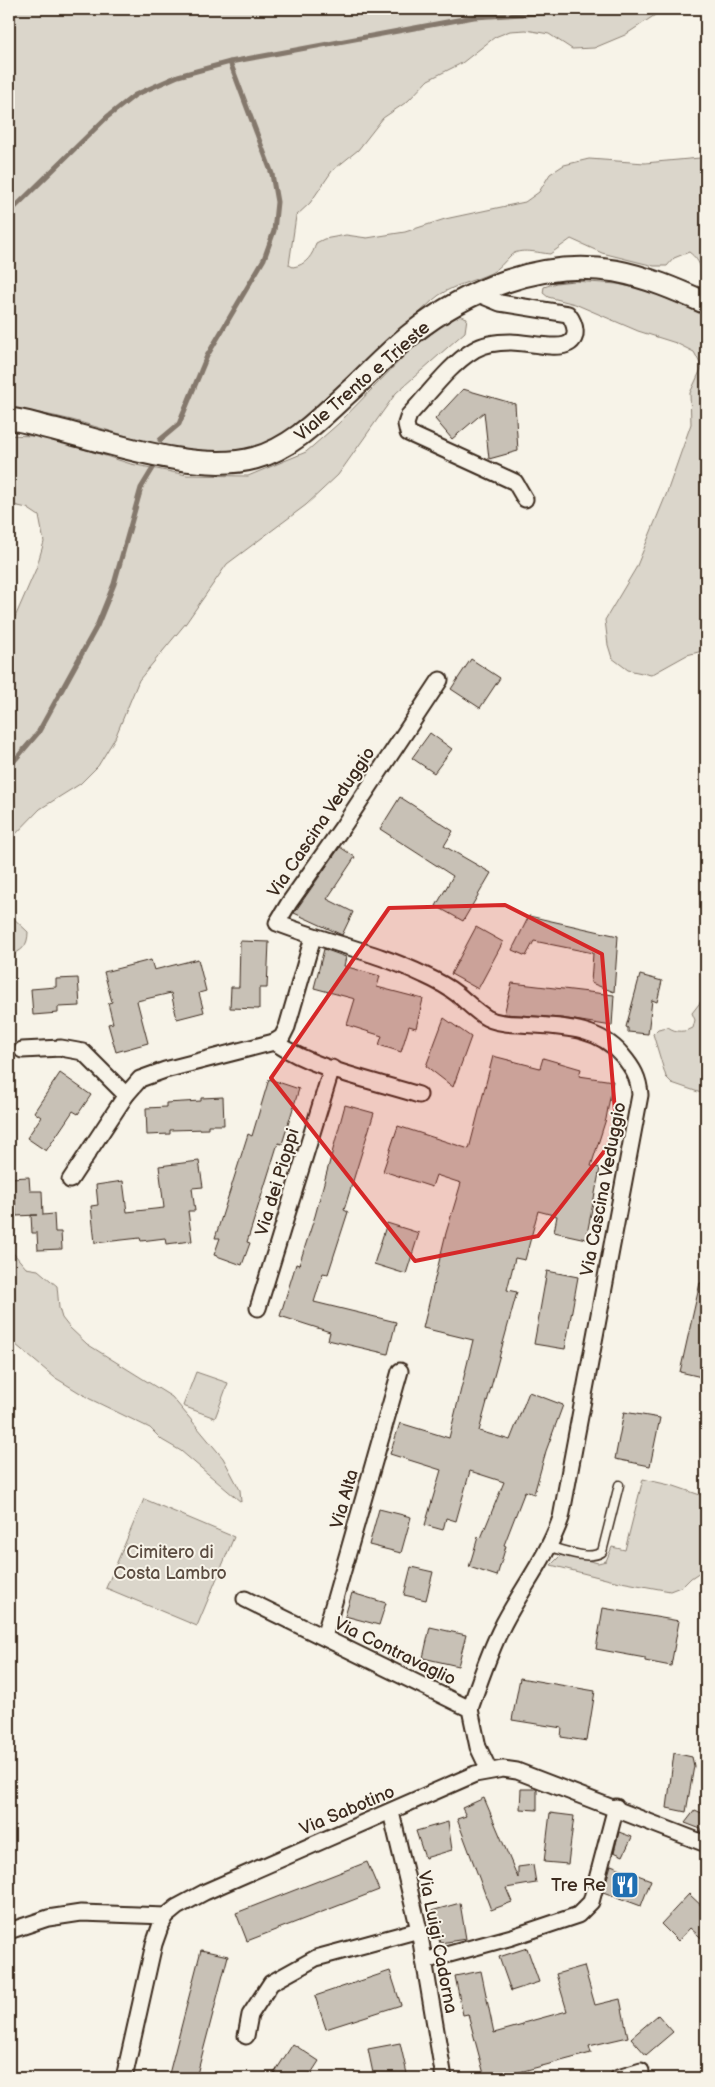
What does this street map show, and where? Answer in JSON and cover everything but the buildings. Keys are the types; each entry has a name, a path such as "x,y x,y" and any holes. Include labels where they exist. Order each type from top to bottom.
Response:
{"main road":[{"name":"Viale Trento e Trieste","path":"9,419 137,450 211,463 254,459 270,453 304,433 411,334 476,293 520,277 560,269 577,268 616,271 664,284 706,303"}],"street":[{"path":"476,293 500,303 568,314 575,322 576,331 572,340 565,345 512,342 490,343 475,350 459,362 409,415 406,424 408,433 515,482 525,499"},
{"name":"Via Cascina Veduggio","path":"440,680 277,923 313,937 390,961 423,975 456,993 488,1018 508,1023 594,1033 612,1044 635,1073 639,1084 638,1108 581,1405 568,1489 561,1518 549,1547 504,1624 486,1664 470,1709"},
{"path":"70,1180 126,1094 140,1079 165,1070 274,1042 282,1037 288,1027 313,937"},
{"path":"274,1042 289,1052 332,1068 419,1095"},
{"path":"22,1050 61,1048 83,1052 126,1094"},
{"name":"Via dei Pioppi","path":"258,1308 332,1068"},
{"name":"Via Alta","path":"324,1638 400,1371"},
{"name":"Via Contravaglio","path":"245,1598 470,1709"},
{"path":"470,1709 478,1746 490,1770"},
{"name":"Via Sabotino","path":"166,1916 177,1907 204,1892 475,1774 490,1770 517,1771 706,1844"},
{"path":"424,1961 512,1937 578,1915 591,1902 616,1808"},
{"name":"Via Luigi Cadorna","path":"391,1812 419,1930 444,2078"},
{"path":"9,1931 48,1918 81,1914 166,1916 154,1944 124,2078"},
{"path":"246,2036 250,2015 271,1984 316,1958 419,1930"},
{"path":"618,2078 640,2071"}],"lane":[{"path":"549,1547 588,1556 596,1556 602,1552 619,1485"}],"highlighted area":[{"path":"505,905 602,954 617,1135 538,1236 415,1261 271,1078 389,908"}],"green space":[{"path":"9,9 664,9 625,35 594,48 572,49 549,34 526,30 510,31 495,37 462,63 428,80 408,101 383,118 358,150 332,171 310,203 296,216 289,265 293,267 305,262 313,252 316,243 324,239 346,235 367,238 405,232 445,219 525,202 539,192 550,174 564,165 589,159 645,163 706,158 706,288 703,286 702,271 699,263 689,252 674,258 667,266 654,266 602,253 571,239 550,254 529,251 514,253 491,273 439,295 352,373 296,427 274,440 236,450 189,450 165,446 72,420 9,408"},
{"path":"574,281 617,284 646,290 706,315 706,650 687,655 651,675 628,670 612,658 608,645 605,620 636,568 666,495 691,424 690,393 702,367 694,352 676,343 638,331 575,304 548,297 543,293 544,287 556,283"},
{"path":"456,314 467,318 465,332 396,393 338,475 306,505 227,564 186,623 139,680 115,738 98,766 80,784 40,809 9,841 9,631 36,569 44,542 39,516 27,508 9,504 9,435 33,436 55,440 131,464 187,475 248,476 306,452 338,424 407,353"},
{"path":"9,914 28,932 27,941 23,947 9,956"},
{"path":"706,995 706,1099 704,1094 672,1083 666,1077 653,1034 658,1029 668,1027 680,1031 693,1028 695,1020 692,1013"},
{"path":"9,1248 26,1268 38,1270 57,1286 62,1318 87,1344 172,1397 223,1458 240,1490 241,1502 181,1451 162,1440 150,1428 90,1399 54,1377 9,1339"},
{"path":"196,1372 228,1383 215,1418 183,1406"},
{"path":"643,1479 674,1486 706,1497 706,1568 683,1586 670,1591 610,1580 551,1565 562,1554 598,1563 606,1561 612,1547 625,1550"},
{"name":"Cimitero di Costa Lambro","path":"144,1499 234,1537 197,1626 106,1588"}],"waterway":[{"path":"9,213 107,117 135,95 178,76 230,62 474,17 609,9"},
{"path":"160,440 179,424 207,356 264,259 274,231 277,202 272,174 230,62"},
{"path":"9,767 38,733 97,626 114,584 141,488 155,465"}],"place":[{"name":"Tre Re","path":"625,1885"}]}
